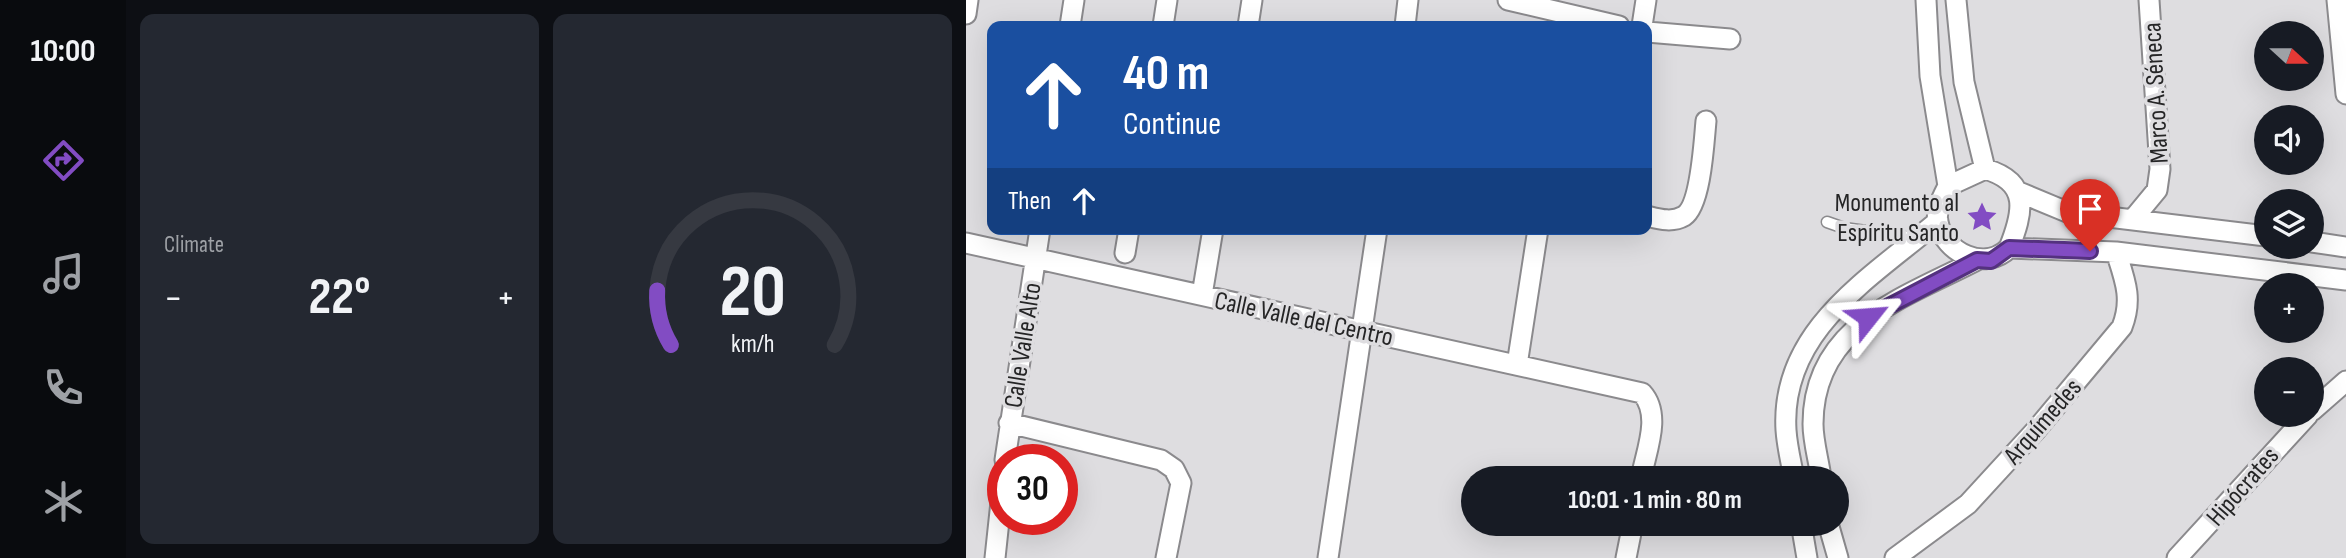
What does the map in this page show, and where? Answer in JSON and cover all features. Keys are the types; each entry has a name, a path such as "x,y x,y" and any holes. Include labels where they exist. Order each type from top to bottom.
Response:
{"street":[{"path":"966,14 968,0"},
{"path":"1071,21 1074,0"},
{"path":"1164,21 1167,0"},
{"path":"1249,21 1252,0"},
{"path":"1406,21 1408,0"},
{"path":"1508,0 1569,20"},
{"path":"1643,21 1646,0"},
{"path":"1926,0 1930,76 1948,186 1938,210 1938,221 1951,245 1977,260 1991,261 2009,248 2019,220 2021,205 2018,192 2007,179 1985,169 1948,186"},
{"path":"1956,0 1964,82 1985,169"},
{"name":"Marco A. Séneca","path":"2133,219 2157,190 2161,169 2149,0"},
{"path":"2337,0 2346,94"},
{"path":"1652,32 1730,39"},
{"path":"1652,217 1669,221 1683,217 1695,204 1706,121"},
{"path":"2018,192 2067,212 2254,234"},
{"path":"1792,466 1786,430 1787,401 1792,377 1810,335 1841,302 1938,221"},
{"name":"Calle Valle Alto","path":"1007,444 1039,235"},
{"path":"1125,253 1128,235"},
{"path":"1202,295 1212,235"},
{"path":"1328,558 1376,235"},
{"path":"1517,365 1537,235"},
{"name":"Calle Valle del Centro","path":"966,243 1642,393 1650,402 1653,415 1643,466"},
{"path":"2324,244 2346,247"},
{"path":"2009,248 2116,251 2346,280"},
{"name":"Arquímedes","path":"1895,558 1968,504 2035,431 2122,327 2130,308 2129,290 2116,251"},
{"path":"1819,466 1813,424 1819,385 1839,345 1868,317 1977,260"},
{"path":"2324,400 2346,381"},
{"path":"1009,423 1161,460 1174,469 1181,483 1166,558"},
{"name":"Hipócrates","path":"2177,558 2297,427"},
{"path":"995,558 997,535"},
{"path":"1626,558 1630,536"},
{"path":"1803,536 1807,558"},
{"path":"1832,536 1838,558"}],"lane":[{"path":"1827,222 1917,238"}],"place":[{"name":"Monumento al Espíritu Santo","path":"1982,217"}],"route":[{"path":"1868,317 1977,260 1991,261 2009,248 2090,251"}]}
